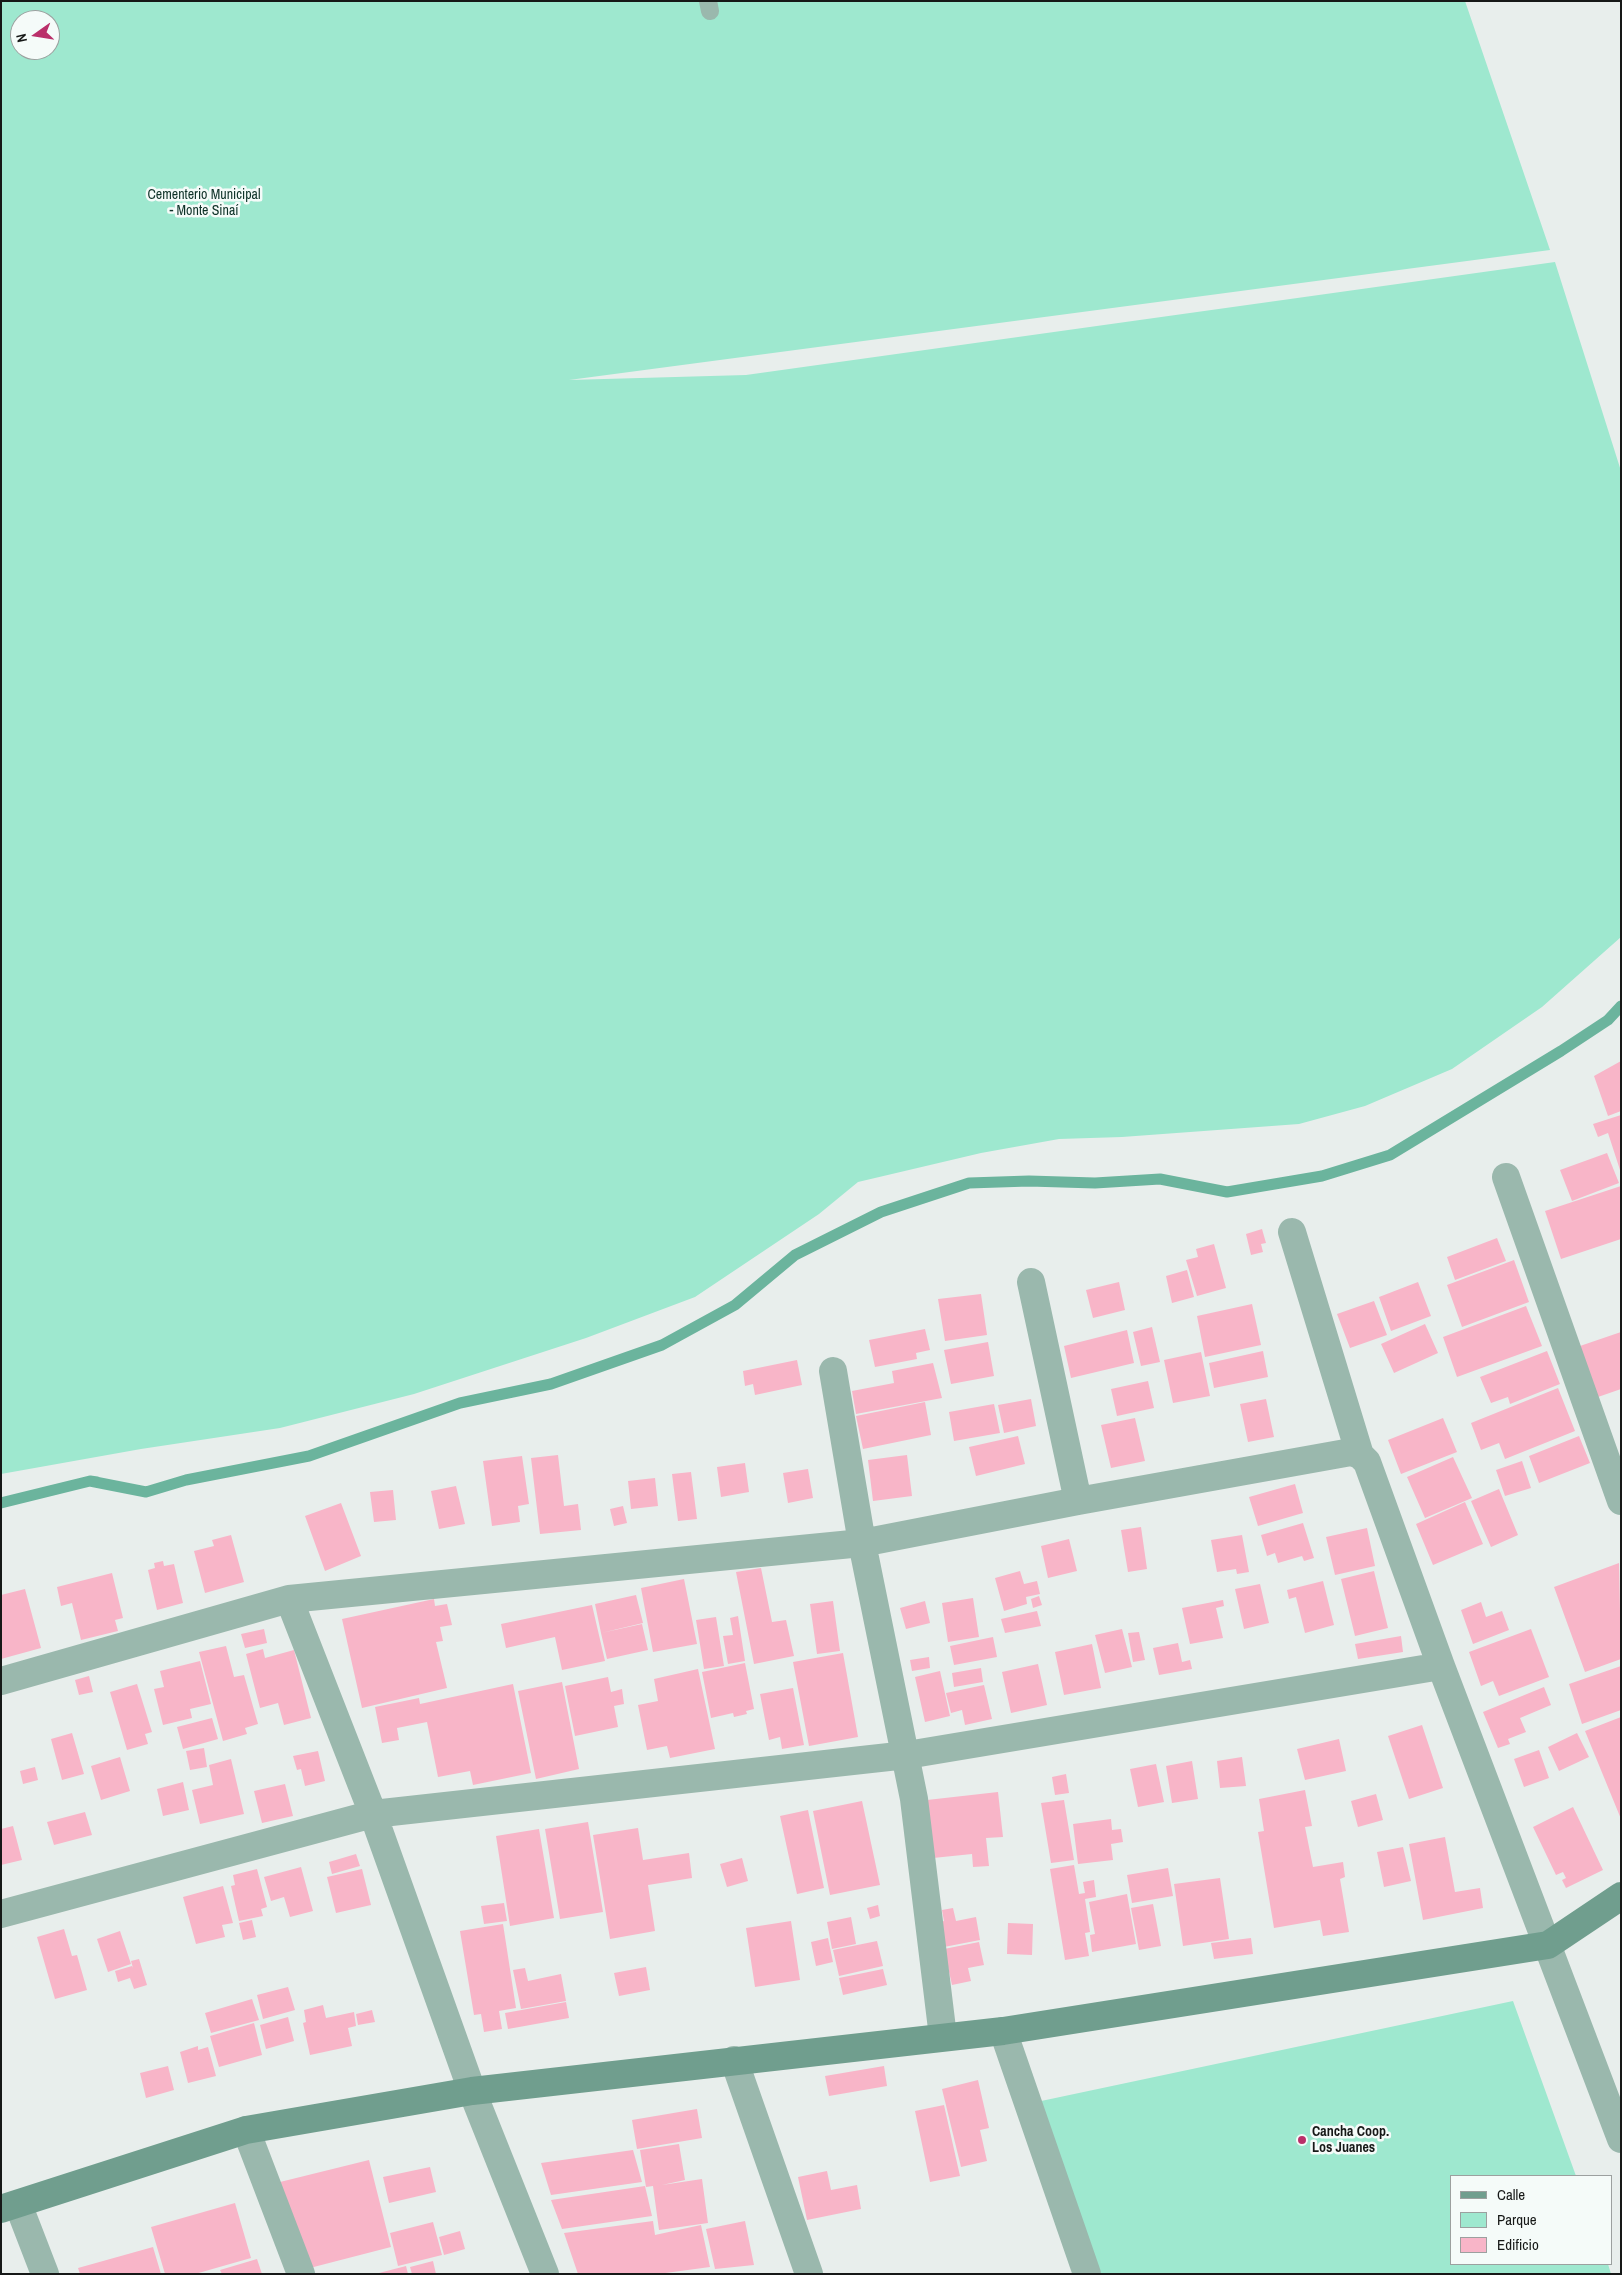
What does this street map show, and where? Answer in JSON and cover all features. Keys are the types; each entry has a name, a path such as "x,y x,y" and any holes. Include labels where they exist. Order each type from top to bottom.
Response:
{"street":[{"path":"1506,1177 1621,1501"},
{"path":"1292,1232 1360,1455 1367,1462 1441,1666 1621,2138"},
{"path":"1032,1282 1078,1501"},
{"path":"833,1371 862,1543 907,1755 943,2037"},
{"path":"1,1681 290,1599 862,1543 1078,1501 1350,1452 1360,1455"},
{"path":"290,1599 373,1814 472,2091 545,2274"},
{"path":"1,1914 373,1814 907,1755 1441,1666"},
{"path":"45,2274 10,2206 246,2130 472,2091 1003,2031 1548,1945 1621,1896"},
{"path":"1003,2031 1087,2274"},
{"path":"734,2060 809,2274"},
{"path":"246,2130 301,2274"}],"green space":[{"name":"Cementerio Municipal - Monte Sinaí","path":"1,1 1465,1 1550,250 569,380 746,375 1555,262 1621,471 1621,937 1542,1007 1452,1069 1365,1106 1299,1124 1122,1137 1059,1139 981,1153 858,1182 819,1214 695,1297 586,1338 414,1394 280,1428 141,1449 1,1474"},
{"name":"Cancha Coop. Los Juanes","path":"1513,2001 1576,2175 1450,2175 1450,2265 1608,2265 1611,2274 1089,2274 1027,2104"}],"building":[{"path":"1621,1061 1621,1111 1608,1116 1594,1076"},
{"path":"1621,1115 1620,1170 1608,1133 1598,1137 1593,1124"},
{"path":"1607,1153 1619,1183 1572,1201 1560,1170"},
{"path":"1621,1186 1621,1239 1561,1259 1545,1211"},
{"path":"1262,1229 1266,1243 1261,1244 1263,1252 1251,1255 1246,1234"},
{"path":"1497,1238 1506,1261 1455,1280 1447,1257"},
{"path":"1214,1244 1226,1288 1197,1296 1186,1260 1198,1257 1196,1249"},
{"path":"1514,1260 1529,1302 1462,1327 1447,1285"},
{"path":"1187,1270 1194,1297 1172,1303 1166,1276"},
{"path":"1119,1282 1125,1310 1093,1318 1086,1290"},
{"path":"1418,1282 1431,1316 1391,1331 1379,1297"},
{"path":"981,1294 987,1335 945,1341 938,1299"},
{"path":"1374,1301 1387,1335 1350,1348 1337,1314"},
{"path":"1252,1304 1261,1345 1205,1357 1197,1316"},
{"path":"1526,1306 1542,1346 1457,1377 1443,1337"},
{"path":"1425,1324 1438,1353 1394,1373 1381,1344"},
{"path":"1152,1327 1160,1362 1141,1366 1133,1332"},
{"path":"925,1329 930,1350 916,1353 917,1359 875,1367 869,1340"},
{"path":"1127,1330 1134,1363 1071,1378 1064,1346"},
{"path":"1621,1332 1621,1389 1598,1397 1580,1346"},
{"path":"988,1342 994,1376 951,1384 944,1350"},
{"path":"1263,1351 1268,1377 1214,1388 1209,1363"},
{"path":"1547,1351 1560,1384 1510,1404 1508,1397 1491,1403 1480,1377"},
{"path":"1201,1352 1210,1396 1173,1403 1164,1360"},
{"path":"797,1360 802,1385 755,1395 753,1384 745,1386 743,1371"},
{"path":"933,1363 942,1398 856,1414 852,1391 894,1383 892,1371"},
{"path":"1148,1381 1154,1408 1117,1416 1111,1389"},
{"path":"1558,1388 1575,1431 1505,1459 1499,1443 1481,1450 1471,1423"},
{"path":"1031,1399 1036,1426 1004,1433 998,1405"},
{"path":"1266,1399 1274,1437 1248,1442 1240,1404"},
{"path":"925,1402 931,1435 863,1449 856,1416"},
{"path":"994,1404 1000,1433 954,1441 949,1412"},
{"path":"1135,1418 1145,1461 1111,1468 1101,1425"},
{"path":"1443,1418 1457,1452 1401,1474 1388,1440"},
{"path":"1018,1436 1025,1464 976,1476 969,1447"},
{"path":"1579,1436 1590,1463 1539,1483 1529,1456"},
{"path":"558,1455 564,1506 578,1504 581,1530 540,1534 531,1458"},
{"path":"907,1455 912,1496 873,1501 868,1460"},
{"path":"522,1456 529,1504 518,1506 520,1522 492,1526 483,1461"},
{"path":"1453,1457 1472,1498 1425,1518 1407,1477"},
{"path":"1522,1461 1531,1488 1505,1496 1496,1470"},
{"path":"745,1463 749,1492 721,1497 717,1467"},
{"path":"808,1469 813,1498 788,1503 783,1473"},
{"path":"691,1472 697,1519 678,1521 672,1474"},
{"path":"655,1478 658,1506 631,1509 628,1481"},
{"path":"1295,1484 1303,1513 1258,1526 1249,1497"},
{"path":"456,1486 465,1524 439,1529 431,1491"},
{"path":"1499,1489 1518,1535 1491,1547 1471,1501"},
{"path":"393,1490 396,1520 374,1522 370,1492"},
{"path":"1465,1502 1483,1544 1433,1565 1416,1524"},
{"path":"341,1503 361,1556 325,1571 305,1516"},
{"path":"623,1506 627,1523 614,1526 610,1509"},
{"path":"1303,1523 1314,1558 1304,1561 1302,1556 1278,1563 1275,1553 1267,1556 1261,1535"},
{"path":"1141,1527 1147,1569 1128,1572 1121,1530"},
{"path":"1367,1528 1375,1566 1335,1575 1326,1537"},
{"path":"231,1535 244,1582 205,1593 194,1551 214,1546 212,1540"},
{"path":"1242,1535 1249,1572 1237,1574 1236,1569 1217,1572 1211,1540"},
{"path":"1069,1539 1077,1571 1048,1578 1041,1546"},
{"path":"163,1561 164,1566 174,1564 183,1603 157,1610 148,1570 155,1568 154,1563"},
{"path":"1619,1563 1621,1659 1585,1672 1554,1587"},
{"path":"761,1568 772,1622 786,1620 794,1656 754,1664 736,1572"},
{"path":"1020,1571 1024,1584 1037,1581 1040,1594 1026,1597 1027,1604 1004,1611 995,1578"},
{"path":"1374,1571 1388,1628 1355,1636 1341,1579"},
{"path":"112,1573 123,1618 115,1620 118,1631 81,1640 72,1603 61,1606 57,1587"},
{"path":"684,1579 697,1644 653,1652 641,1588"},
{"path":"1323,1581 1334,1625 1305,1633 1296,1597 1289,1599 1287,1590"},
{"path":"1260,1584 1269,1623 1244,1629 1235,1589"},
{"path":"25,1589 41,1648 1,1659 1,1595"},
{"path":"636,1595 643,1623 601,1633 595,1604"},
{"path":"1039,1596 1042,1605 1033,1608 1031,1599"},
{"path":"973,1598 979,1637 948,1642 942,1603"},
{"path":"434,1599 435,1606 447,1604 452,1625 440,1627 443,1641 436,1642 447,1688 362,1708 342,1619"},
{"path":"1223,1600 1224,1606 1216,1608 1223,1638 1190,1644 1182,1608"},
{"path":"833,1601 840,1651 817,1654 810,1604"},
{"path":"925,1601 930,1623 906,1629 900,1608"},
{"path":"1481,1602 1486,1617 1502,1611 1509,1630 1473,1644 1461,1610"},
{"path":"592,1605 605,1661 562,1670 555,1637 506,1648 501,1624"},
{"path":"1037,1611 1041,1626 1005,1633 1001,1619"},
{"path":"738,1616 745,1661 728,1664 723,1636 733,1635 730,1618"},
{"path":"716,1617 724,1666 704,1669 696,1620"},
{"path":"642,1624 648,1650 607,1659 601,1633"},
{"path":"264,1629 267,1643 245,1648 241,1634"},
{"path":"1122,1629 1132,1667 1105,1673 1095,1635"},
{"path":"1531,1629 1549,1677 1499,1696 1493,1681 1481,1686 1469,1652"},
{"path":"1139,1632 1145,1660 1133,1662 1128,1633"},
{"path":"1401,1636 1403,1652 1358,1659 1355,1644"},
{"path":"993,1637 997,1657 954,1665 950,1646"},
{"path":"1178,1643 1182,1662 1190,1660 1192,1669 1159,1675 1153,1648"},
{"path":"1092,1644 1101,1688 1064,1695 1055,1652"},
{"path":"226,1646 234,1677 244,1675 258,1724 245,1728 247,1734 223,1741 199,1652"},
{"path":"263,1649 265,1658 294,1650 311,1718 284,1725 278,1703 260,1708 246,1654"},
{"path":"843,1653 858,1737 809,1746 793,1662"},
{"path":"929,1657 930,1668 912,1671 910,1660"},
{"path":"200,1661 211,1704 190,1709 192,1718 163,1725 154,1689 164,1687 160,1671"},
{"path":"745,1663 754,1709 746,1711 747,1714 734,1717 733,1713 711,1718 702,1672"},
{"path":"1038,1664 1047,1705 1011,1713 1002,1672"},
{"path":"1621,1666 1621,1710 1582,1724 1569,1684"},
{"path":"981,1668 983,1682 954,1687 952,1673"},
{"path":"698,1669 715,1749 670,1758 667,1746 647,1750 638,1705 658,1701 654,1679"},
{"path":"940,1671 950,1716 925,1722 915,1677"},
{"path":"89,1676 93,1692 79,1695 75,1680"},
{"path":"608,1677 611,1692 622,1689 624,1704 614,1706 618,1727 575,1736 565,1686"},
{"path":"562,1682 579,1769 536,1779 518,1691"},
{"path":"137,1684 152,1732 145,1734 148,1744 127,1750 110,1692"},
{"path":"513,1684 531,1773 473,1785 470,1771 438,1777 427,1722 397,1728 399,1740 382,1743 375,1707 419,1698 420,1704"},
{"path":"984,1685 992,1719 965,1725 962,1710 951,1713 946,1693"},
{"path":"1544,1687 1551,1705 1520,1718 1526,1732 1508,1739 1510,1744 1498,1748 1483,1712"},
{"path":"793,1688 804,1745 782,1749 780,1737 769,1740 760,1694"},
{"path":"1621,1717 1621,1819 1585,1731"},
{"path":"212,1718 218,1739 183,1749 177,1727"},
{"path":"1422,1725 1443,1788 1409,1799 1388,1736"},
{"path":"72,1733 84,1774 62,1780 51,1739"},
{"path":"1577,1733 1589,1757 1559,1771 1548,1747"},
{"path":"1339,1739 1346,1771 1305,1780 1297,1749"},
{"path":"204,1748 207,1767 190,1770 186,1751"},
{"path":"1539,1750 1549,1778 1524,1787 1514,1759"},
{"path":"318,1751 325,1781 305,1786 301,1769 297,1770 293,1756"},
{"path":"120,1757 130,1791 101,1800 91,1766"},
{"path":"1242,1757 1246,1786 1220,1788 1217,1761"},
{"path":"231,1759 244,1814 200,1824 192,1790 213,1785 209,1765"},
{"path":"1192,1761 1198,1799 1172,1803 1166,1766"},
{"path":"1156,1764 1164,1802 1138,1807 1130,1769"},
{"path":"35,1767 38,1780 23,1784 20,1771"},
{"path":"1066,1774 1069,1793 1055,1795 1052,1777"},
{"path":"183,1782 189,1810 163,1816 157,1789"},
{"path":"285,1784 293,1816 262,1823 254,1791"},
{"path":"1305,1790 1312,1826 1305,1827 1313,1867 1343,1862 1345,1877 1340,1879 1349,1932 1323,1936 1320,1920 1274,1928 1258,1832 1264,1831 1259,1799"},
{"path":"998,1792 1003,1837 986,1838 989,1866 973,1867 972,1854 933,1858 927,1800"},
{"path":"1376,1794 1383,1820 1358,1827 1351,1801"},
{"path":"1064,1800 1074,1860 1051,1863 1041,1803"},
{"path":"862,1801 880,1885 830,1895 813,1811"},
{"path":"1573,1807 1603,1870 1566,1888 1562,1880 1566,1878 1563,1872 1556,1875 1533,1827"},
{"path":"808,1810 824,1888 797,1894 780,1816"},
{"path":"85,1812 92,1835 54,1845 47,1822"},
{"path":"1111,1819 1112,1830 1121,1829 1123,1842 1111,1844 1113,1860 1078,1864 1073,1824"},
{"path":"588,1822 603,1912 560,1919 545,1829"},
{"path":"13,1826 22,1860 1,1865 1,1829"},
{"path":"638,1828 643,1860 689,1853 692,1878 648,1885 655,1931 610,1939 593,1835"},
{"path":"539,1829 554,1918 510,1926 496,1836"},
{"path":"1445,1837 1455,1892 1480,1888 1483,1908 1423,1920 1409,1844"},
{"path":"1403,1847 1411,1881 1384,1887 1377,1852"},
{"path":"356,1854 360,1866 332,1874 329,1862"},
{"path":"742,1858 748,1881 727,1887 720,1864"},
{"path":"1074,1865 1079,1894 1085,1893 1083,1882 1094,1880 1096,1897 1085,1899 1090,1932 1085,1933 1089,1956 1065,1960 1050,1869"},
{"path":"301,1867 313,1911 290,1917 284,1897 271,1901 264,1877"},
{"path":"1168,1868 1173,1896 1132,1903 1127,1875"},
{"path":"257,1869 267,1907 261,1909 263,1916 239,1921 231,1886 235,1885 233,1875"},
{"path":"362,1869 371,1905 336,1913 327,1877"},
{"path":"1220,1878 1229,1939 1183,1946 1174,1884"},
{"path":"223,1886 233,1923 222,1925 225,1937 196,1944 183,1897"},
{"path":"1127,1894 1136,1944 1092,1952 1090,1935 1095,1934 1089,1902"},
{"path":"504,1903 507,1921 484,1924 481,1906"},
{"path":"1153,1904 1161,1946 1139,1950 1131,1908"},
{"path":"878,1905 880,1916 870,1919 867,1908"},
{"path":"953,1908 956,1921 976,1917 980,1940 944,1947 939,1922 944,1921 942,1910"},
{"path":"851,1917 856,1944 832,1949 827,1922"},
{"path":"252,1920 256,1937 243,1940 239,1923"},
{"path":"791,1921 800,1980 755,1987 746,1928"},
{"path":"1008,1923 1033,1924 1032,1955 1007,1954"},
{"path":"503,1924 516,2008 499,2011 502,2029 484,2032 481,2014 474,2015 460,1931"},
{"path":"64,1929 72,1956 77,1955 87,1990 55,1999 37,1937"},
{"path":"120,1931 131,1964 108,1972 97,1939"},
{"path":"828,1938 833,1962 816,1966 811,1942"},
{"path":"1251,1938 1253,1954 1214,1959 1211,1943"},
{"path":"877,1941 883,1966 839,1976 833,1950"},
{"path":"979,1942 984,1965 968,1968 971,1981 952,1985 944,1949"},
{"path":"139,1959 147,1985 134,1989 130,1978 118,1982 115,1971 132,1966 133,1968 131,1961"},
{"path":"646,1967 650,1990 619,1996 614,1973"},
{"path":"525,1968 528,1981 561,1974 566,2001 521,2009 513,1970"},
{"path":"883,1969 887,1985 843,1995 839,1978"},
{"path":"288,1987 295,2010 263,2019 257,1995"},
{"path":"252,1999 259,2020 211,2033 205,2013"},
{"path":"566,2002 569,2018 508,2029 505,2013"},
{"path":"323,2005 326,2018 354,2012 356,2026 348,2028 352,2046 310,2055 303,2023 306,2022 304,2010"},
{"path":"372,2010 375,2022 358,2025 356,2014"},
{"path":"288,2017 294,2041 266,2049 260,2025"},
{"path":"254,2023 262,2055 219,2067 210,2036"},
{"path":"198,2046 198,2050 208,2047 216,2076 188,2083 180,2052"},
{"path":"168,2066 174,2090 146,2098 140,2073"},
{"path":"884,2066 887,2086 829,2096 825,2076"},
{"path":"978,2080 989,2128 980,2130 987,2161 961,2167 942,2089"},
{"path":"944,2105 960,2176 930,2182 915,2111"},
{"path":"697,2109 702,2138 637,2149 632,2120"},
{"path":"679,2144 685,2180 662,2185 702,2179 708,2223 659,2230 653,2186 646,2187 640,2150"},
{"path":"633,2150 642,2182 551,2195 541,2163"},
{"path":"369,2160 391,2247 302,2270 280,2182"},
{"path":"430,2167 436,2192 389,2203 383,2177"},
{"path":"827,2171 831,2190 857,2185 861,2209 807,2220 798,2177"},
{"path":"645,2186 652,2216 562,2229 551,2200"},
{"path":"235,2203 251,2258 195,2274 165,2274 151,2227"},
{"path":"653,2221 655,2235 701,2225 710,2267 658,2274 578,2274 564,2233"},
{"path":"745,2221 754,2265 715,2269 706,2229"},
{"path":"433,2222 442,2255 398,2266 390,2233"},
{"path":"460,2231 465,2249 444,2255 439,2237"},
{"path":"153,2247 161,2274 80,2274 78,2268"},
{"path":"257,2259 262,2274 222,2274 220,2270"},
{"path":"433,2261 436,2274 412,2274 410,2267"},
{"path":"406,2266 408,2274 379,2274 379,2273"}],"waterway":[{"path":"90,1481 146,1492 186,1480 309,1456 460,1403 551,1384 662,1345 735,1305 795,1255 881,1212 969,1183 1029,1181 1095,1183 1160,1179 1227,1192 1322,1176 1390,1155 1561,1051 1608,1020 1621,1006"},
{"path":"1,1503 90,1481 97,1482"}],"place":[{"name":"Cancha Coop. Los Juanes","path":"1302,2140"}]}
